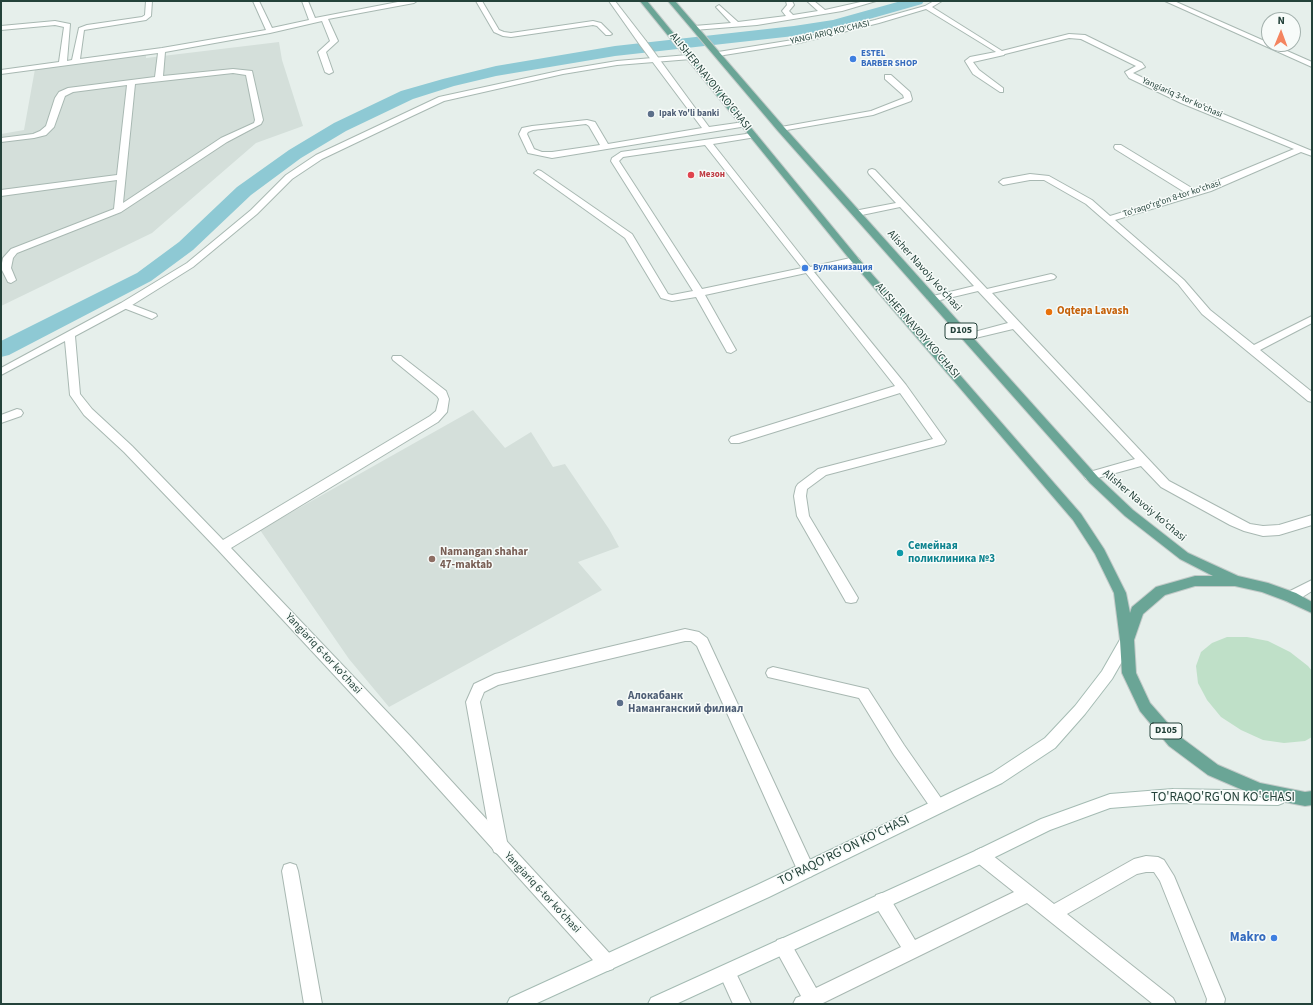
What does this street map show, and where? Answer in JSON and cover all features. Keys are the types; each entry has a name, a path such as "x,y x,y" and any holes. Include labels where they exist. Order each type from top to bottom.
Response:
{"main road":[{"name":"ALISHER NAVOIY KO'CHASI","path":"643,1 856,260 1077,517 1100,552 1120,593 1126,640"},
{"name":"Alisher Navoiy koʻchasi","path":"670,1 716,52 781,129 1090,476 1129,512 1184,556 1235,581"},
{"name":"D105","path":"1310,799 1259,790 1213,770 1174,741 1145,707 1130,672 1126,640 1138,611 1161,591 1195,581 1235,581 1263,587 1291,597 1312,608"}],"street":[{"path":"76,62 81,29 144,19 148,16 149,1"},
{"path":"256,1 270,31"},
{"path":"305,1 313,20"},
{"path":"1,72 162,50 270,31 313,20 414,1"},
{"path":"479,1 496,31 503,34 511,35 593,23 599,24 608,34"},
{"path":"612,1 707,130"},
{"path":"789,1 791,5 785,11 791,17"},
{"path":"810,1 823,12"},
{"path":"695,30 823,12 873,1"},
{"name":"YANGI ARIQ KO‘CHASI","path":"716,52 799,41 877,22 927,7 939,1"},
{"path":"1168,1 1312,65"},
{"path":"719,7 736,24"},
{"path":"927,7 1001,53"},
{"path":"324,18 334,41 322,52 329,72"},
{"path":"1,28 54,23 68,25 63,63"},
{"name":"Yangiariq 3-tor koʻchasi","path":"1001,53 1069,36 1082,37 1139,65 1141,67 1129,72 1132,76 1184,101 1312,154"},
{"path":"159,79 162,50"},
{"path":"1000,90 976,72 969,61 1001,53"},
{"path":"1,372 125,305 185,268 209,251 254,212 289,178 313,161 407,115 442,99 496,87 653,56 687,55"},
{"path":"1,140 34,136 43,133 50,127 59,98 62,94 71,90 233,71 249,73 259,120 257,124 224,140 118,210 14,252 8,258 6,268 11,280"},
{"path":"781,129 873,113 908,99 907,94 888,77"},
{"path":"118,210 131,82"},
{"path":"605,146 592,124 587,122 532,128 525,130 523,134 531,151 541,154 552,154 605,146 744,124"},
{"path":"731,350 699,293 615,161 616,158 621,155 753,135"},
{"path":"707,142 902,388 940,441 822,472 802,487 800,496 803,516 851,598"},
{"path":"1118,147 1193,193"},
{"name":"Toʻraqoʻrgʻon 8-tor koʻchasi","path":"1109,219 1208,189 1301,149"},
{"path":"872,172 1165,484 1248,528 1263,531 1279,530 1312,520"},
{"path":"538,173 630,236 664,296 672,298 699,293 856,260"},
{"path":"1,193 122,177"},
{"path":"1003,182 1030,177 1046,178 1089,202 1181,282 1206,312 1312,398"},
{"path":"856,213 902,204"},
{"path":"932,299 1051,277"},
{"path":"125,305 152,316"},
{"path":"1253,350 1312,319"},
{"path":"966,337 1016,325"},
{"name":"Yangiаriq 6-tor koʼchasi","path":"70,335 75,395 88,412 128,449 406,742 607,963"},
{"path":"222,547 434,419 441,412 444,399 442,394 397,358"},
{"path":"735,440 902,388"},
{"path":"1,419 17,413"},
{"path":"1090,476 1143,461"},
{"path":"1291,597 1312,585"},
{"path":"501,848 473,702 479,688 495,680 685,635 694,636 702,642 806,870"},
{"name":"TO'RAQO'RG'ON KO'CHASI","path":"516,1004 806,870 997,778 1050,743 1080,710 1107,675 1126,640"},
{"path":"773,673 863,693 899,750 938,806"},
{"name":"TO'RAQO'RG'ON KO'CHASI","path":"657,1004 981,856 1046,824 1110,802 1173,796 1310,799"},
{"path":"981,856 1167,1004"},
{"path":"1053,912 1134,867 1146,864 1158,865 1168,883 1216,998 1215,1004"},
{"path":"290,871 313,1004"},
{"path":"784,946 807,1002 1029,893"},
{"path":"882,901 912,950"},
{"path":"727,973 742,1004"}],"shaded area":[{"path":"279,42 282,60 303,126 256,143 152,233 1,306 1,134 24,130 35,69 146,55 146,58"},
{"name":"Namangan shahar 47-maktab","path":"473,410 505,448 531,432 553,467 565,464 609,529 619,547 578,562 602,590 389,707 349,659 260,530"}],"green space":[{"path":"1227,637 1247,637 1268,641 1290,652 1308,666 1312,671 1312,737 1305,741 1284,743 1263,740 1241,730 1221,717 1207,700 1198,683 1196,666 1201,652 1212,643"}],"waterway":[{"path":"1,350 144,277 186,246 244,191 295,154 340,127 407,95 449,82 496,71 615,51 794,31 834,24 917,1"}],"place":[{"name":"ESTEL BARBER SHOP","path":"853,59"},
{"name":"Ipak Yo'li banki","path":"651,114"},
{"name":"Мезон","path":"691,175"},
{"name":"Вулканизация","path":"805,268"},
{"name":"Oqtepa Lavash","path":"1049,312"},
{"name":"Семейная поликлиника №3","path":"900,553"},
{"name":"Namangan shahar 47-maktab","path":"432,559"},
{"name":"Алокабанк Наманганский филиал","path":"620,703"},
{"name":"Makro","path":"1274,938"}]}
